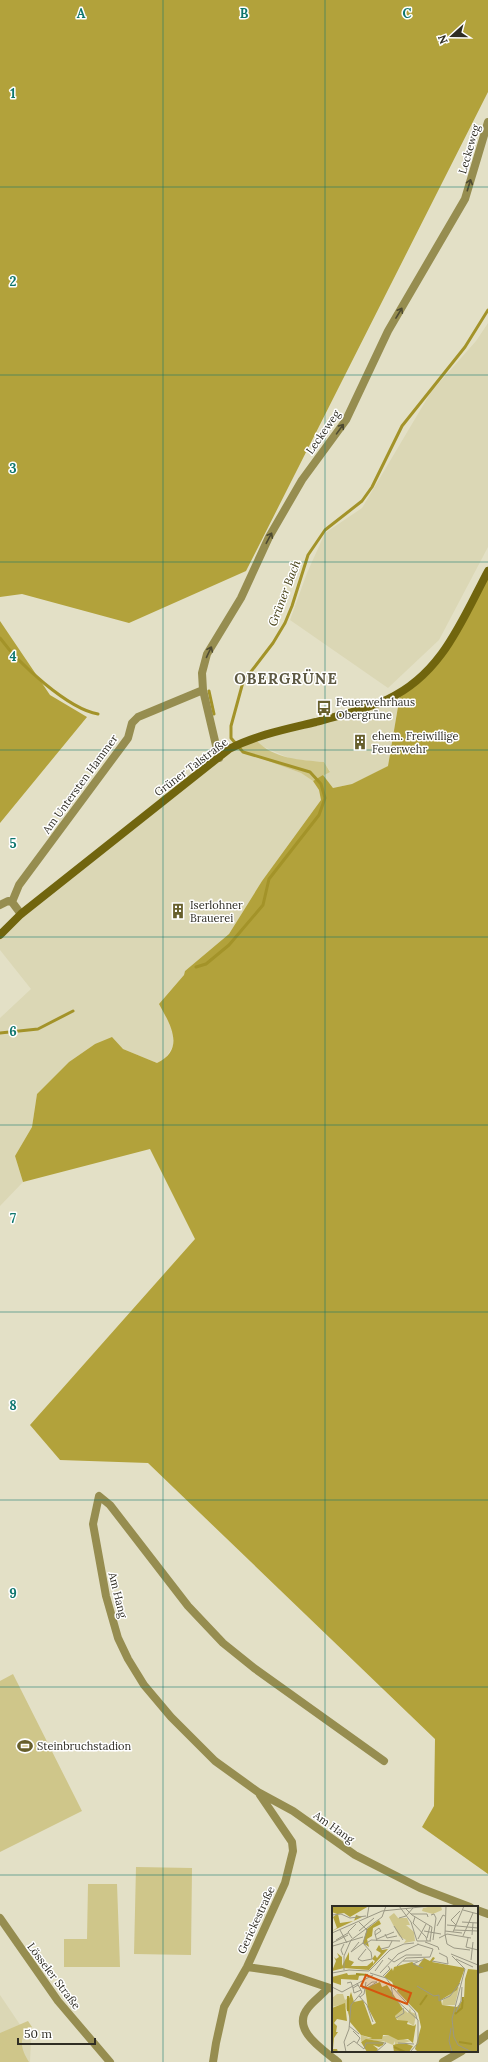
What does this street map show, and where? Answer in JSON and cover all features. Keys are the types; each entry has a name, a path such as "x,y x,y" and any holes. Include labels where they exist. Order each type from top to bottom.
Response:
{"main road":[{"name":"Grüner Talstraße","path":"0,935 21,914 229,749 242,742 362,709 388,699 412,686 442,657 488,570"}],"street":[{"name":"Leckeweg","path":"219,758 203,690 202,672 207,654 241,598 269,537 302,480 346,420 388,331 465,199 488,122"},
{"name":"Am Untersten Hammer","path":"12,902 19,885 128,738 132,723 138,717 203,690"},
{"path":"0,905 8,901 12,902 21,914"},
{"name":"Am Hang","path":"384,1761 267,1677 223,1642 188,1606 110,1505 99,1496 93,1524 106,1596 118,1638 128,1659 144,1685 171,1718 215,1761 258,1792 293,1812 356,1855 420,1888 467,1906"},
{"name":"Gerickestraße","path":"213,2062 224,2006 247,1967 285,1883 293,1851 292,1842 258,1792"},
{"path":"478,1910 488,1914"},
{"name":"Lösseler Straße","path":"0,1918 58,2000 110,2062"},
{"path":"247,1967 282,1972 331,1989"},
{"path":"478,1970 488,1967"},
{"path":"331,1989 307,2009 302,2023 304,2031 338,2062"},
{"path":"478,2041 488,2034"},
{"path":"443,2062 460,2052"}],"shaded area":[{"path":"0,0 488,0 488,92 246,571 129,623 22,594 0,597"},
{"path":"488,323 488,547 439,640 388,688 290,620 307,573 325,533 362,508 431,392 476,341"},
{"path":"488,576 488,1874 422,1827 434,1806 435,1739 148,1463 60,1460 30,1425 195,1239 150,1149 23,1182 15,1156 32,1127 37,1094 69,1062 95,1044 112,1037 123,1049 157,1063 166,1057 171,1051 173,1036 171,1028 159,1004 184,975 185,971 229,934 262,881 321,800 319,790 313,781 323,775 333,788 352,784 388,766 400,695 426,677"},
{"path":"0,621 50,695 87,717 0,823"},
{"path":"400,695 388,766 352,784 333,788 323,775 330,771 324,762 293,760 262,746 256,740"},
{"path":"256,740 263,746 279,755 324,762 330,772 313,781 301,773 235,749"},
{"path":"235,749 301,773 313,781 319,790 321,800 262,881 229,934 185,971 184,975 163,999 166,1016 173,1033 173,1046 165,1059 157,1063 123,1049 95,1044 69,1062 37,1094 32,1127 15,1156 23,1182 0,1206 0,1018 31,989 0,950 0,938 12,924"},
{"name":"Steinbruchstadion","path":"13,1674 82,1811 0,1852 0,1681"},
{"path":"136,1867 192,1868 191,1955 134,1954"},
{"path":"88,1884 117,1884 120,1967 64,1967 64,1939 87,1939"},
{"path":"0,1995 31,2041 30,2062 0,2062"},
{"path":"28,2021 32,2027 27,2031 22,2039 22,2048 29,2062 0,2062 0,2033"}],"waterway":[{"name":"Grüner Bach","path":"196,967 206,964 229,945 263,905 269,879 319,815 325,798 321,784 310,772 243,752 231,738 231,726 243,682 273,643 285,623 308,555 325,530 362,501 372,487 402,426 465,347 488,310"},
{"path":"0,638 19,660 44,684 73,704 98,714"},
{"path":"209,691 214,714"},
{"name":"Grüner Bach","path":"0,1033 38,1029 73,1011"}],"place":[{"name":"Feuerwehrhaus Obergrüne","path":"324,708"},
{"name":"ehem. Freiwillige Feuerwehr","path":"360,742"},
{"name":"Iserlohner Brauerei","path":"178,911"},
{"name":"Steinbruchstadion","path":"25,1746"}],"district":[{"name":"OBERGRÜNE","path":"286,678"}]}
